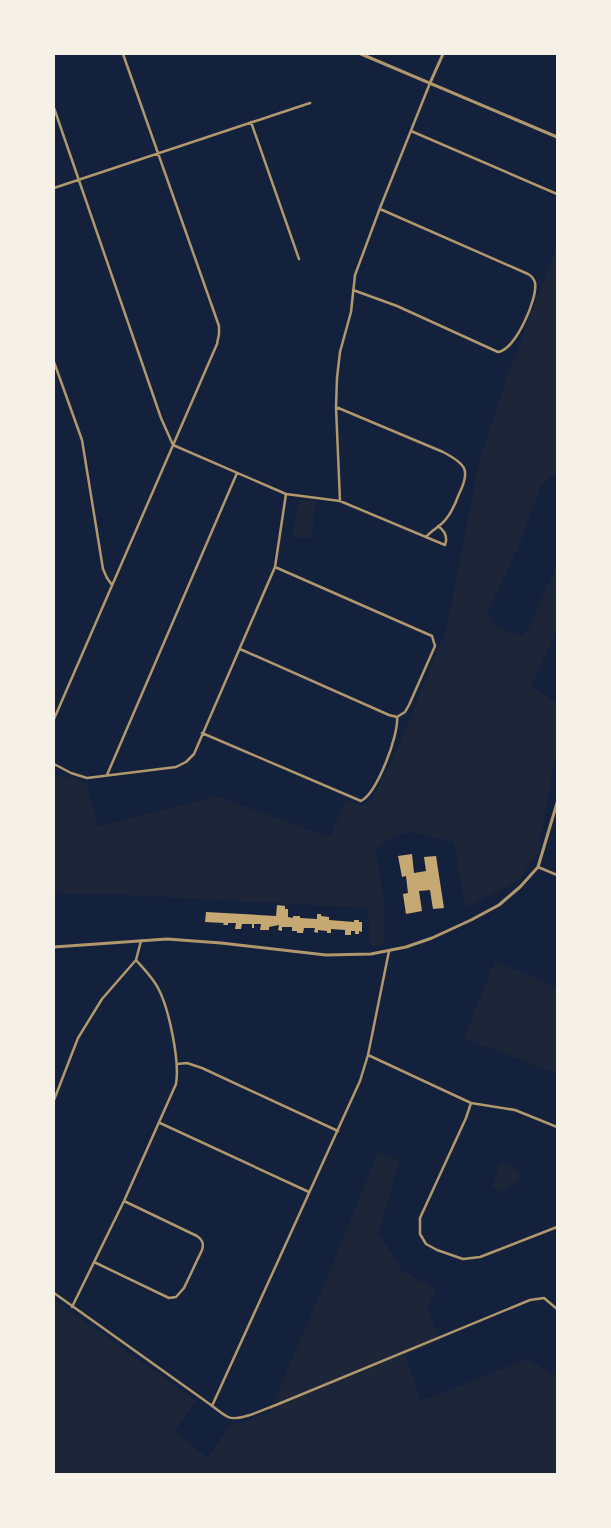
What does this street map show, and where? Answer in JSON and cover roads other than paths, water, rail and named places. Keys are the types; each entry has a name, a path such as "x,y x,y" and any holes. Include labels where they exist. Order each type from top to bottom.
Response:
{"street":[{"path":"54,719 174,446 217,344 219,331 123,54"},
{"path":"361,54 557,137"},
{"path":"340,501 336,406 338,364 351,312 355,275 379,209 443,54"},
{"path":"54,188 310,102"},
{"path":"54,108 161,418 174,446 286,494 340,501 445,545 446,537 444,530 438,526"},
{"path":"251,122 299,259"},
{"path":"411,131 557,194"},
{"path":"354,290 427,319 488,348 502,351 513,341 524,322 534,293 535,283 533,278 526,272 379,209"},
{"path":"54,362 82,440 103,569 106,578 112,584"},
{"path":"336,406 443,452 461,464 466,472 464,485 448,516 426,537"},
{"path":"107,776 237,473"},
{"path":"54,764 71,773 92,778 176,766 183,764 194,754 275,567 286,494"},
{"path":"240,649 397,717 405,712 409,705 434,648 435,642 429,633 275,567"},
{"path":"202,733 361,801 370,793 392,749 397,728 397,717"},
{"path":"54,947 167,939 326,954 360,955 410,946 438,935 494,908 520,887 538,867 557,803"},
{"path":"538,867 557,875"},
{"path":"54,1100 71,1053 88,1020 107,993 136,960 141,940"},
{"path":"212,1406 360,1081 368,1055 389,951"},
{"path":"72,1307 124,1201 176,1084 176,1064 164,1001 156,983 136,960"},
{"path":"368,1055 471,1103 515,1110 557,1126"},
{"path":"176,1064 187,1063 202,1068 338,1131"},
{"path":"471,1103 466,1118 420,1218 419,1229 424,1241 433,1248 453,1257 472,1259 557,1227"},
{"path":"160,1123 309,1192"},
{"path":"94,1262 172,1298 182,1292 202,1250 203,1241 197,1236 124,1201"},
{"path":"54,1293 231,1418 254,1413 530,1300 544,1298 557,1309"}]}
